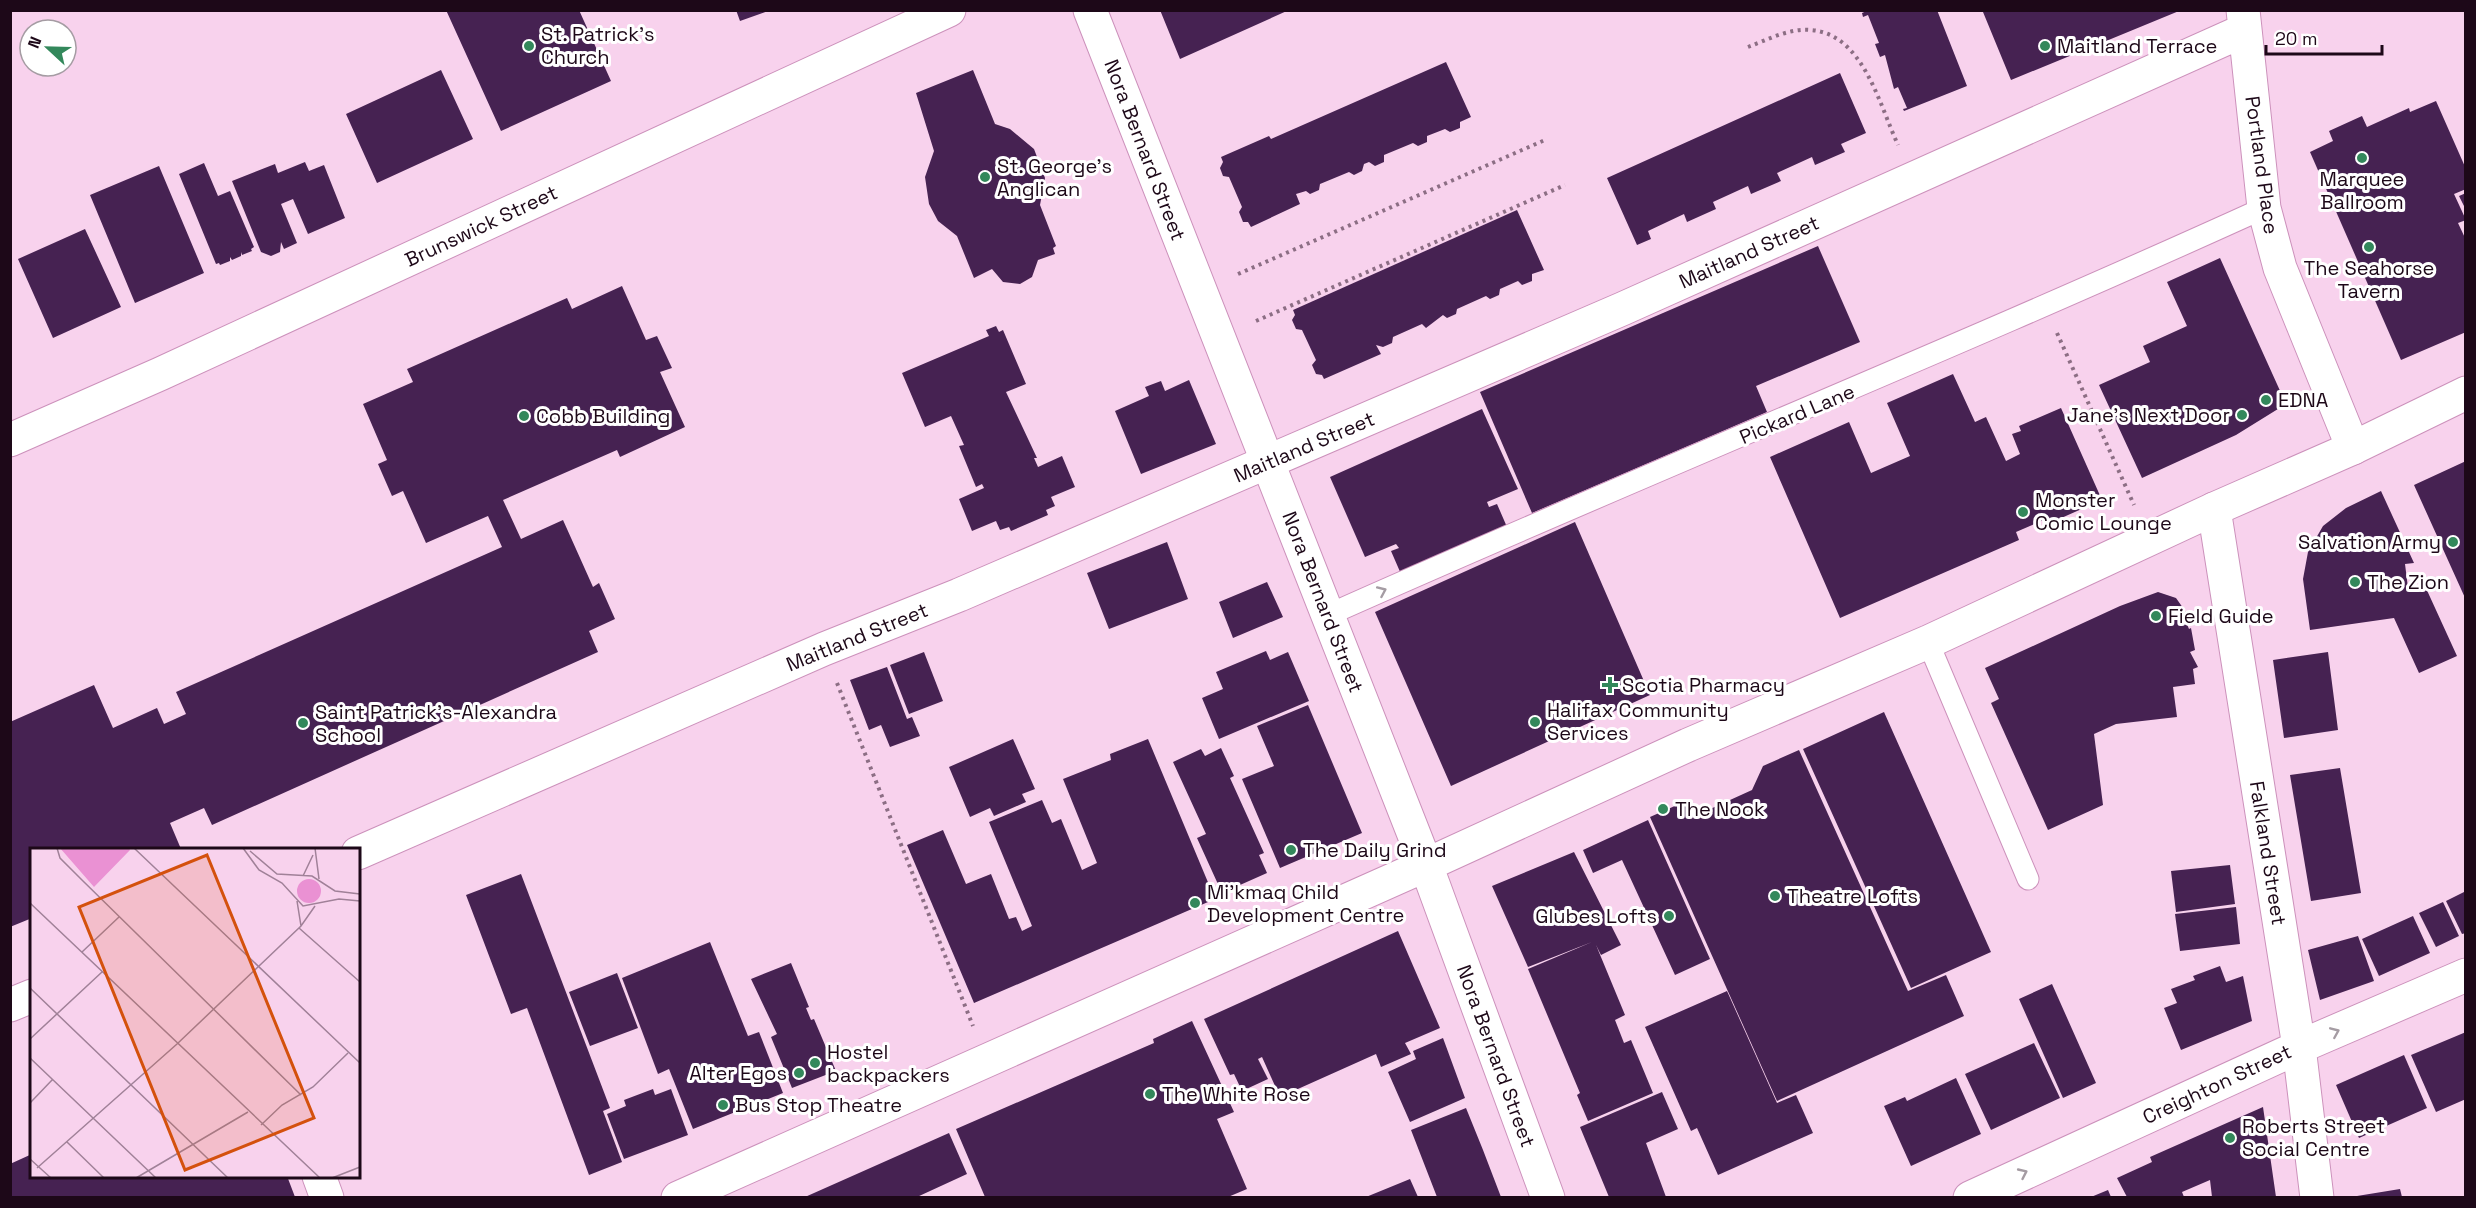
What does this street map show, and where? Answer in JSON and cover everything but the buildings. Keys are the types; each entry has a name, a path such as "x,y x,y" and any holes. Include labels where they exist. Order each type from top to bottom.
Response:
{"street":[{"name":"Brunswick Street","path":"10,440 160,374 949,10"},
{"name":"Nora Bernard Street","path":"1090,10 1426,865 1548,1197"},
{"name":"Maitland Street","path":"360,852 824,649 970,591 1268,462 1912,179 2244,20"},
{"name":"Portland Place","path":"2244,20 2264,208 2280,268 2353,448"},
{"path":"678,1197 1426,865 1688,745 1928,642 2214,509 2353,448 2466,393"},
{"name":"Falkland Street","path":"2214,509 2299,1047 2317,1197"},
{"name":"Creighton Street","path":"1970,1197 2299,1047 2466,975"},
{"path":"10,1005 30,997"},
{"path":"319,1178 327,1197"}],"lane":[{"name":"Pickard Lane","path":"1328,615 1551,517 2046,307 2264,208"},
{"path":"1928,642 2028,879"}],"path":[{"path":"1748,47 1781,34 1809,29 1842,40 1858,57 1912,179"},
{"path":"1238,273 1545,140"},
{"path":"1256,321 1565,185"},
{"path":"2046,307 2134,504"},
{"path":"824,649 973,1026"}],"place":[{"name":"St. Patrick's Church","path":"529,46"},
{"name":"Maitland Terrace","path":"2045,46"},
{"name":"Marquee Ballroom","path":"2362,158"},
{"name":"St. George's Anglican","path":"985,177"},
{"name":"The Seahorse Tavern","path":"2369,247"},
{"name":"EDNA","path":"2266,400"},
{"name":"Jane's Next Door","path":"2242,415"},
{"name":"Cobb Building","path":"524,416"},
{"name":"Monster Comic Lounge","path":"2023,512"},
{"name":"Salvation Army","path":"2453,542"},
{"name":"The Zion","path":"2355,582"},
{"name":"Field Guide","path":"2156,616"},
{"name":"Scotia Pharmacy","path":"1610,685"},
{"name":"Halifax Community Services","path":"1535,722"},
{"name":"Saint Patrick’s-Alexandra School","path":"303,723"},
{"name":"The Nook","path":"1663,809"},
{"name":"The Daily Grind","path":"1291,850"},
{"name":"Theatre Lofts","path":"1775,896"},
{"name":"Mi'kmaq Child Development Centre","path":"1195,903"},
{"name":"Glubes Lofts","path":"1669,916"},
{"name":"Hostel backpackers","path":"815,1063"},
{"name":"Alter Egos","path":"799,1073"},
{"name":"The White Rose","path":"1150,1094"},
{"name":"Bus Stop Theatre","path":"723,1105"},
{"name":"Roberts Street Social Centre","path":"2230,1138"}]}
